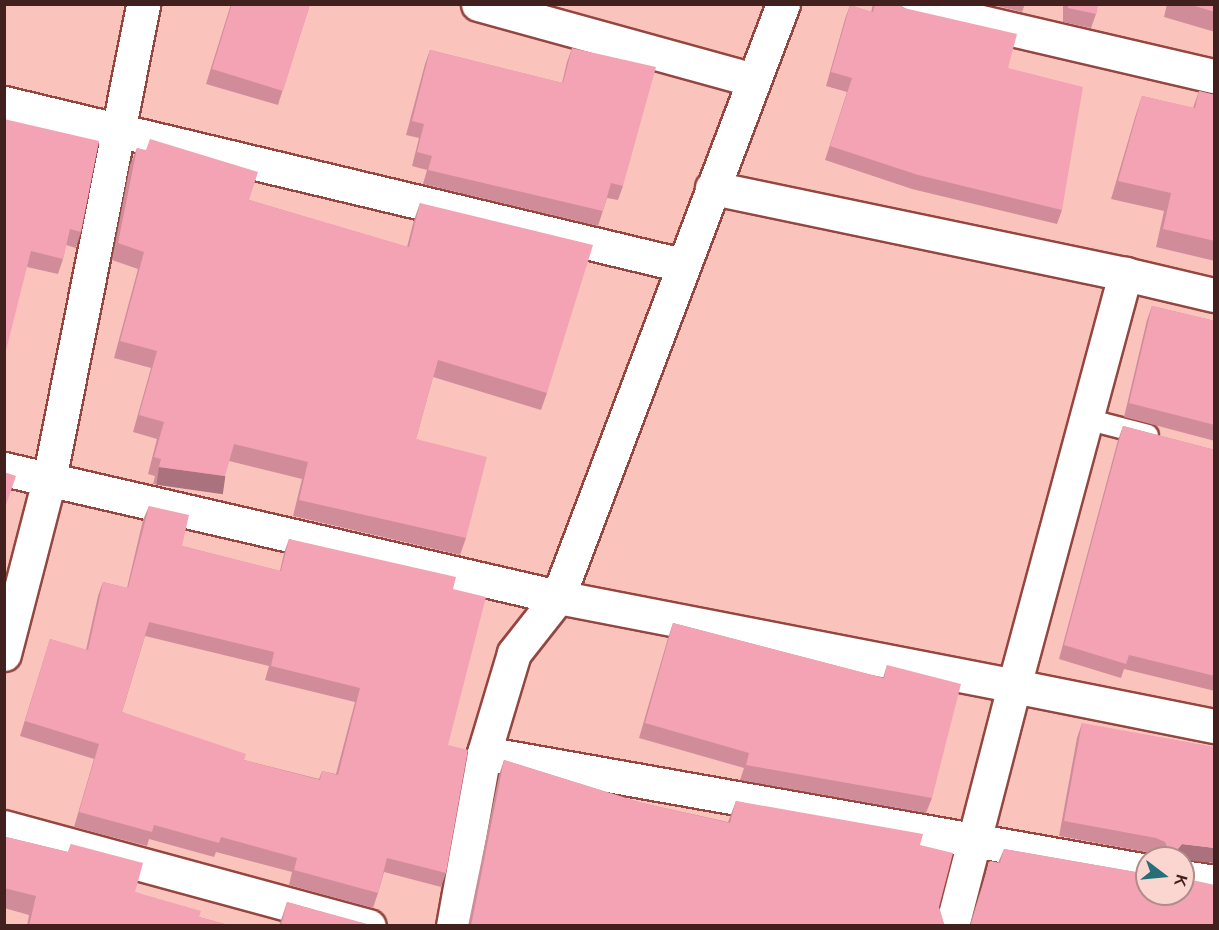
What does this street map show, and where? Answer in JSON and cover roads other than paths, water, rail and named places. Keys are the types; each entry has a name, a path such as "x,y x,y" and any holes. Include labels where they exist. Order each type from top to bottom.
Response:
{"street":[{"path":"4,654 49,480 142,4"},
{"path":"478,4 533,11 753,80"},
{"path":"453,926 484,753 514,652 558,597 682,265 783,4"},
{"path":"904,4 1215,76"},
{"path":"4,104 682,265"},
{"path":"712,188 1125,274 1215,295"},
{"path":"951,926 969,843 1014,686 1125,274"},
{"path":"4,469 558,597 1215,726"},
{"path":"484,753 969,843 1135,869"},
{"path":"4,827 369,926"},
{"path":"1195,879 1215,882"}],"lane":[{"path":"1086,419 1172,442"}]}
